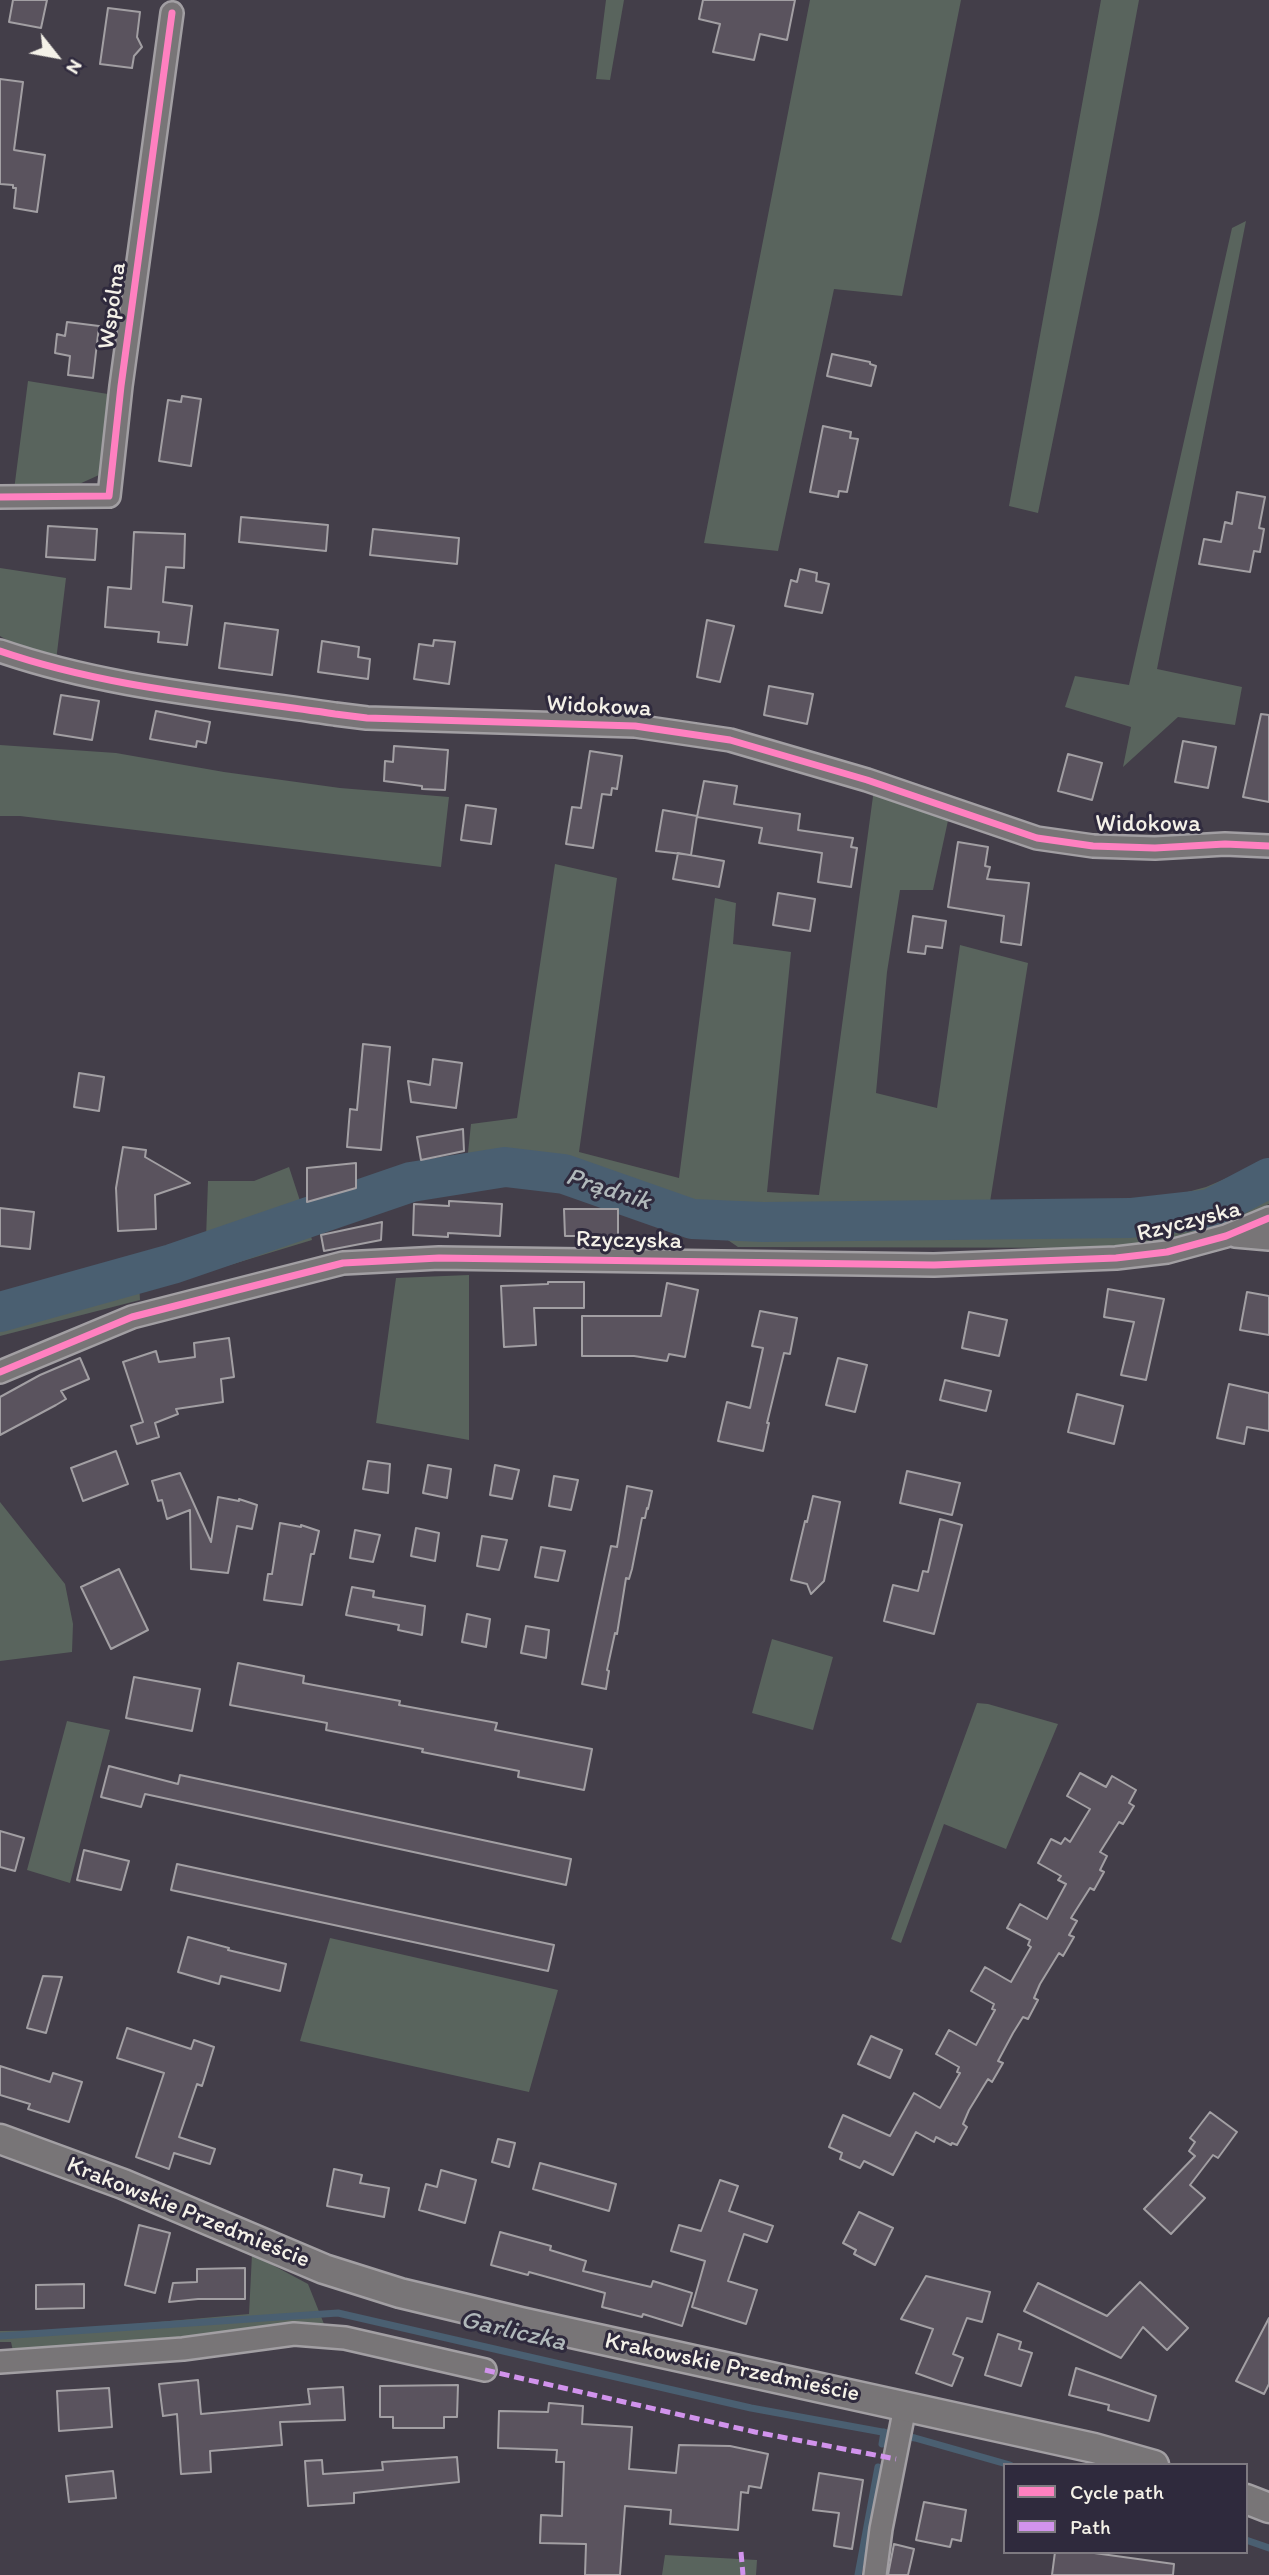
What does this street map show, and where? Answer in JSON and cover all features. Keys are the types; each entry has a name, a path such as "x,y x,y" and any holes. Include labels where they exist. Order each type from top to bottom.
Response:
{"main road":[{"name":"Krakowskie Przedmieście","path":"0,2138 123,2184 253,2241 351,2279 521,2322 902,2428 1094,2448 1147,2463"},
{"path":"1248,2500 1269,2508"}],"street":[{"name":"Wspólna","path":"0,497 110,496 121,386 172,13"},
{"name":"Widokowa","path":"0,651 49,668 74,673 335,715 635,726 730,740 867,780 1037,838 1093,846 1269,846"},
{"name":"Rzyczyska","path":"0,1372 132,1317 344,1263 439,1258 934,1265 1116,1258 1167,1252 1226,1236 1269,1219"},
{"path":"1226,1236 1269,1239"},
{"path":"0,2362 183,2349 294,2334 345,2338 485,2370"},
{"path":"875,2575 881,2529 902,2428"}],"shaded area":[{"path":"606,0 624,0 610,80 596,79"},
{"path":"810,0 961,0 902,296 834,289 778,551 704,543"},
{"path":"1101,0 1139,0 1099,215 1038,513 1009,506"},
{"path":"1246,221 1157,669 1242,687 1235,725 1178,717 1123,767 1131,727 1065,707 1075,676 1129,685 1232,228"},
{"path":"28,381 114,395 99,475 77,485 14,490"},
{"path":"0,568 66,578 56,661 19,647 0,636"},
{"path":"0,745 116,753 340,788 449,797 441,867 20,816 0,816"},
{"path":"874,789 949,816 933,890 900,890 887,972 876,1093 937,1108 960,945 1028,963 990,1202 1165,1198 1206,1187 1269,1160 1269,1204 1226,1224 1147,1248 738,1247 716,1232 584,1187 533,1175 466,1177 460,1191 405,1194 407,1172 437,1170 467,1162 471,1124 517,1118 555,864 617,878 579,1152 679,1178 715,898 736,903 733,944 791,952 767,1192 819,1195"},
{"path":"289,1167 303,1210 380,1189 377,1211 310,1232 312,1240 210,1271 206,1239 208,1181 254,1181"},
{"path":"187,1244 194,1277 139,1282 140,1300 0,1336 0,1303"},
{"path":"469,1275 469,1440 376,1423 396,1278"},
{"path":"0,1502 65,1584 73,1624 72,1652 0,1661"},
{"path":"772,1639 833,1657 813,1730 752,1713"},
{"path":"977,1703 1058,1724 1006,1849 944,1824 901,1943 891,1939"},
{"path":"67,1721 110,1730 70,1883 27,1870"},
{"path":"330,1938 558,1990 529,2092 300,2041"},
{"path":"252,2254 308,2284 326,2329 13,2351 11,2342 0,2342 0,2331 67,2330 249,2314"},
{"path":"665,2555 757,2560 756,2575 662,2575"}],"building":[{"path":"13,0 47,0 41,28 9,22"},
{"path":"703,0 795,0 787,40 760,34 754,60 713,52 720,24 699,19"},
{"path":"108,8 140,12 137,37 142,47 134,56 132,68 100,64"},
{"path":"0,79 23,82 14,150 45,155 37,212 14,208 16,188 13,188 13,185 0,184"},
{"path":"67,322 99,326 93,378 68,375 70,356 55,353 57,334 65,336"},
{"path":"832,354 870,362 876,366 871,386 827,376"},
{"path":"182,396 201,399 191,466 159,461 168,400 181,402"},
{"path":"823,426 851,432 850,438 858,439 847,492 839,491 838,497 810,492"},
{"path":"1237,492 1265,497 1259,528 1264,529 1260,552 1254,551 1250,572 1199,564 1204,539 1221,542 1225,522 1232,524"},
{"path":"241,517 328,525 326,551 239,542"},
{"path":"48,526 97,529 95,560 46,557"},
{"path":"373,529 459,538 457,564 370,555"},
{"path":"134,532 185,534 184,568 166,567 163,602 192,606 187,645 158,642 159,632 105,627 108,587 131,589"},
{"path":"800,569 817,573 816,581 829,584 822,613 785,606 791,580 797,582"},
{"path":"707,620 734,626 720,682 697,677"},
{"path":"225,623 278,630 272,675 219,668"},
{"path":"434,640 455,642 449,684 414,679 419,644 433,646"},
{"path":"322,641 359,647 358,657 370,659 368,679 318,672"},
{"path":"769,686 813,694 807,724 764,715"},
{"path":"61,695 99,701 92,740 54,734"},
{"path":"156,711 210,722 206,743 197,741 196,747 150,739"},
{"path":"1261,714 1269,715 1269,802 1243,797"},
{"path":"1183,741 1216,747 1208,788 1175,782"},
{"path":"394,746 448,750 445,790 422,789 422,786 384,781 385,761 393,762"},
{"path":"590,751 622,756 617,789 612,788 611,795 602,794 593,848 566,844 572,807 581,808"},
{"path":"1068,754 1102,763 1092,800 1058,791"},
{"path":"704,781 737,786 734,804 800,814 798,830 853,838 851,847 857,848 851,887 818,882 822,853 759,843 762,828 697,817"},
{"path":"466,805 496,809 491,844 461,840"},
{"path":"663,810 697,816 691,855 656,851"},
{"path":"958,842 988,847 985,866 990,867 987,879 1029,883 1021,945 1001,942 1004,916 948,907"},
{"path":"678,853 724,861 719,887 673,879"},
{"path":"778,893 815,899 810,931 773,925"},
{"path":"913,916 946,921 942,948 926,946 925,954 908,952"},
{"path":"363,1044 390,1047 381,1150 347,1147 350,1109 357,1110"},
{"path":"433,1059 462,1063 456,1108 411,1102 408,1081 430,1085"},
{"path":"79,1073 104,1077 99,1111 74,1107"},
{"path":"463,1129 464,1151 421,1160 417,1137"},
{"path":"123,1147 146,1150 145,1157 190,1183 155,1195 156,1229 118,1231 116,1188"},
{"path":"356,1163 356,1188 307,1202 307,1168"},
{"path":"449,1201 502,1204 500,1236 448,1233 448,1237 413,1235 414,1204 449,1206"},
{"path":"0,1208 34,1212 30,1249 0,1246"},
{"path":"564,1209 618,1209 618,1236 565,1236"},
{"path":"382,1222 381,1240 324,1251 321,1235"},
{"path":"584,1282 584,1308 534,1308 536,1345 504,1347 501,1286"},
{"path":"667,1283 698,1290 685,1357 669,1354 667,1361 634,1356 582,1356 582,1316 661,1316"},
{"path":"1108,1289 1164,1299 1146,1380 1121,1375 1134,1322 1104,1317"},
{"path":"1247,1292 1269,1296 1269,1335 1240,1330"},
{"path":"760,1311 797,1318 790,1354 784,1353 763,1451 718,1441 727,1402 750,1408 763,1348 752,1346"},
{"path":"969,1312 1007,1320 999,1356 962,1348"},
{"path":"229,1338 234,1377 221,1379 223,1402 176,1409 178,1414 155,1423 159,1437 137,1444 131,1426 143,1422 123,1362 156,1351 159,1362 195,1357 194,1343"},
{"path":"80,1358 89,1379 61,1391 66,1399 0,1435 0,1397 40,1375"},
{"path":"838,1358 867,1365 855,1412 826,1405"},
{"path":"945,1380 991,1391 986,1411 940,1400"},
{"path":"1229,1384 1269,1393 1269,1431 1247,1427 1244,1444 1217,1438"},
{"path":"1077,1394 1123,1406 1114,1444 1068,1432"},
{"path":"116,1451 128,1484 83,1501 71,1468"},
{"path":"368,1461 390,1464 388,1493 363,1489"},
{"path":"428,1465 451,1469 447,1498 423,1493"},
{"path":"495,1465 519,1470 512,1499 490,1495"},
{"path":"907,1471 960,1483 952,1515 900,1503"},
{"path":"180,1473 211,1542 218,1497 239,1499 257,1505 252,1529 237,1526 228,1573 191,1569 190,1510 167,1519 162,1500 158,1501 152,1481"},
{"path":"554,1476 578,1480 571,1510 549,1506"},
{"path":"627,1486 652,1491 645,1518 642,1518 632,1569 629,1579 626,1578 617,1634 615,1633 607,1670 606,1689 582,1684 611,1546 617,1547"},
{"path":"813,1496 840,1502 824,1581 811,1594 807,1584 791,1580"},
{"path":"940,1519 962,1525 934,1634 884,1621 893,1585 918,1591 923,1571 928,1572"},
{"path":"280,1523 301,1525 319,1531 314,1554 311,1554 302,1605 264,1600 268,1574 272,1574"},
{"path":"416,1528 439,1533 435,1561 411,1556"},
{"path":"355,1530 380,1535 373,1562 350,1558"},
{"path":"482,1536 507,1540 499,1570 477,1566"},
{"path":"541,1547 565,1551 558,1581 535,1577"},
{"path":"119,1569 148,1630 111,1649 81,1587"},
{"path":"352,1587 374,1591 373,1597 425,1606 422,1635 398,1630 399,1625 346,1615"},
{"path":"467,1614 490,1619 486,1647 462,1642"},
{"path":"526,1626 549,1630 546,1658 521,1653"},
{"path":"238,1663 304,1676 303,1683 400,1701 399,1705 497,1723 495,1730 592,1749 584,1790 518,1777 519,1771 326,1730 327,1723 230,1705"},
{"path":"134,1677 200,1689 192,1731 126,1718"},
{"path":"109,1766 178,1784 180,1775 571,1859 566,1885 145,1794 141,1807 101,1797"},
{"path":"1080,1773 1106,1787 1112,1776 1136,1790 1129,1803 1134,1806 1123,1824 1119,1822 1100,1852 1107,1856 1100,1870 1104,1872 1094,1890 1090,1888 1071,1918 1077,1921 1069,1935 1074,1937 1063,1956 1059,1953 1040,1984 1034,1998 1038,2000 1028,2019 1023,2017 1013,2033 998,2061 1003,2063 992,2082 988,2079 969,2110 963,2124 967,2127 957,2145 951,2145 936,2137 934,2142 916,2132 893,2175 864,2161 860,2168 840,2159 842,2153 829,2147 843,2115 890,2136 914,2093 940,2108 960,2073 957,2072 959,2067 936,2054 949,2030 976,2045 995,2010 992,2009 994,2004 971,1991 985,1967 1011,1982 1031,1947 1028,1945 1030,1940 1007,1928 1020,1904 1047,1919 1066,1884 1058,1880 1061,1876 1038,1863 1051,1839 1061,1844 1065,1838 1070,1842 1090,1809 1067,1796"},
{"path":"0,1831 24,1838 15,1871 0,1867"},
{"path":"84,1850 129,1861 121,1890 77,1880"},
{"path":"177,1864 554,1945 548,1971 171,1890"},
{"path":"188,1937 286,1964 280,1991 221,1976 219,1984 178,1972"},
{"path":"43,1976 62,1977 46,2033 27,2028"},
{"path":"127,2028 191,2049 194,2040 214,2047 202,2086 197,2084 179,2137 215,2149 210,2164 174,2153 169,2169 136,2157 164,2073 117,2058"},
{"path":"871,2036 902,2050 890,2078 858,2064"},
{"path":"0,2066 50,2082 53,2073 82,2082 69,2122 28,2109 30,2104 0,2095"},
{"path":"1210,2112 1237,2132 1218,2158 1213,2155 1190,2185 1205,2198 1171,2234 1144,2209 1195,2156 1189,2151 1195,2142 1190,2138"},
{"path":"498,2139 515,2143 509,2167 492,2162"},
{"path":"540,2163 616,2184 609,2211 533,2189"},
{"path":"334,2169 362,2175 360,2183 389,2188 384,2217 327,2206"},
{"path":"441,2170 476,2180 465,2223 419,2210 426,2184 437,2187"},
{"path":"720,2180 738,2186 729,2211 773,2226 767,2242 744,2234 728,2281 757,2290 746,2324 692,2307 705,2261 671,2251 679,2225 701,2231"},
{"path":"859,2212 893,2228 875,2265 854,2254 856,2250 843,2243"},
{"path":"139,2225 170,2233 155,2293 125,2285"},
{"path":"500,2232 551,2246 550,2250 586,2261 583,2271 651,2287 653,2281 692,2293 682,2326 643,2314 642,2317 602,2307 605,2293 529,2272 528,2275 491,2265"},
{"path":"245,2268 245,2299 169,2302 173,2283 197,2282 197,2269"},
{"path":"926,2276 990,2292 982,2322 967,2318 953,2354 963,2358 952,2386 916,2373 933,2329 901,2319"},
{"path":"1140,2282 1188,2328 1167,2350 1143,2327 1121,2358 1024,2311 1038,2283 1107,2316"},
{"path":"84,2284 84,2308 36,2309 36,2285"},
{"path":"1269,2318 1269,2384 1264,2394 1236,2381"},
{"path":"998,2334 1021,2342 1019,2349 1032,2353 1021,2386 985,2375"},
{"path":"1076,2368 1156,2396 1149,2421 1108,2410 1109,2405 1069,2395"},
{"path":"198,2380 201,2414 310,2404 308,2389 343,2387 345,2420 280,2422 282,2445 210,2451 211,2472 181,2474 177,2414 163,2416 159,2384"},
{"path":"458,2385 457,2417 444,2417 444,2428 393,2428 393,2417 380,2417 380,2386"},
{"path":"109,2388 112,2427 59,2431 57,2391"},
{"path":"549,2403 583,2406 582,2424 632,2427 629,2469 676,2473 679,2445 730,2446 768,2454 761,2488 749,2486 748,2493 741,2492 738,2530 670,2524 671,2510 625,2506 620,2575 585,2575 586,2544 540,2543 541,2515 562,2516 564,2462 556,2462 557,2450 498,2448 499,2411 548,2412"},
{"path":"457,2457 459,2482 354,2493 354,2503 308,2506 305,2461 322,2460 323,2474 383,2470 382,2462"},
{"path":"113,2471 116,2498 69,2502 66,2476"},
{"path":"819,2473 863,2480 852,2549 834,2546 839,2513 813,2510"},
{"path":"924,2502 966,2510 961,2541 952,2539 950,2547 916,2540"},
{"path":"894,2544 914,2549 908,2575 888,2575"},
{"path":"1055,2554 1102,2554 1174,2564 1173,2575 1052,2575"}],"waterway":[{"name":"Prądnik","path":"0,1312 172,1264 411,1182 505,1167 564,1174 692,1219 763,1222 1130,1218 1210,1209 1269,1178"},
{"name":"Garliczka","path":"0,2336 338,2313 751,2408 915,2438 1003,2463"},
{"path":"882,2444 884,2432"},
{"path":"858,2575 878,2467"},
{"name":"Garliczka","path":"1248,2541 1269,2548"}],"marked path":[{"path":"485,2370 755,2432 896,2459"},
{"path":"741,2552 743,2575"}],"cycle path":[{"path":"0,497 109,496 121,386 172,13"},
{"path":"0,651 41,664 123,683 367,718 635,726 730,740 867,780 1037,838 1093,846 1269,846"},
{"path":"0,1372 132,1317 343,1263 439,1258 934,1265 1116,1258 1167,1252 1226,1236 1269,1218"}]}
